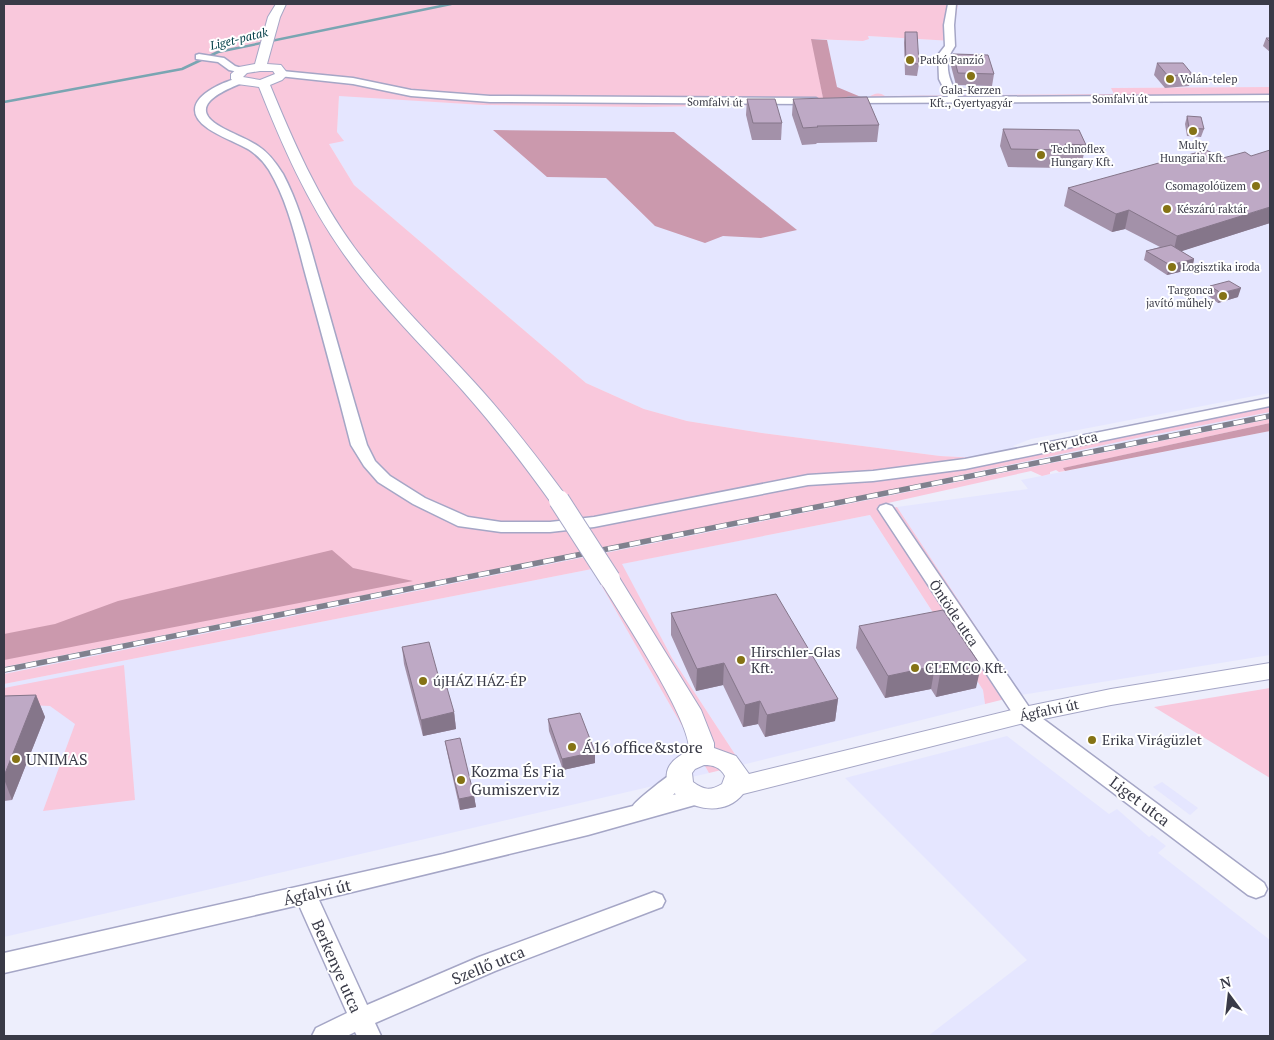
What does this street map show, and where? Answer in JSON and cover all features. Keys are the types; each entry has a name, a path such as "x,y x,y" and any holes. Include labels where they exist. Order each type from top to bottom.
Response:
{"main road":[{"path":"260,67 274,18 281,4"},
{"path":"260,67 277,68 282,74 276,80 264,83 249,83 241,75 260,67"},
{"path":"264,83 309,186 334,230 381,292 470,388 520,447 559,500 610,579 689,710 718,763 728,794 716,799 695,797 683,789 678,778 684,764 718,763"},
{"name":"Ágfalvi út","path":"718,763 831,764 1024,715 1148,690 1270,671"}],"street":[{"path":"952,4 949,25 950,46 942,55 944,78 954,99"},
{"path":"204,57 221,60 241,75"},
{"name":"Somfalvi út","path":"282,74 353,81 420,94 490,100 731,102 1270,98"},
{"name":"Terv utca","path":"241,75 208,96 202,103 200,111 204,119 212,126 257,148 269,160 285,191 298,224 359,445 369,463 384,479 419,502 464,522 501,527 550,527 594,522 808,480 866,476 965,464 1270,402"},
{"name":"Öntöde utca","path":"886,509 937,589 1024,715"},
{"name":"Liget utca","path":"1024,715 1256,889"},
{"name":"Ágfalvi út","path":"629,815 663,793 678,778"},
{"name":"Ágfalvi út","path":"4,963 492,851 695,797"},
{"name":"Berkenye utca","path":"306,895 364,1027"},
{"name":"Szellő utca","path":"324,1036 364,1027 496,961 654,901"}],"shaded area":[{"path":"4,4 958,4 952,41 868,36 869,39 863,41 812,39 823,97 869,97 877,94 885,96 1114,94 1111,88 1270,87 1270,102 968,102 642,107 483,105 339,96 337,132 344,141 329,144 354,185 586,383 644,409 687,421 762,433 940,456 997,459 1270,406 1270,412 4,667"},
{"path":"958,4 1270,4 1270,87 1111,88 1115,94 885,96 874,94 869,97 823,98 811,39 863,41 868,36 952,41"},
{"path":"811,39 827,40 837,87 861,97 823,98"},
{"path":"339,95 483,105 642,107 968,102 1270,102 1270,393 1031,439 1013,446 1020,450 997,459 940,456 762,433 687,421 644,409 586,383 354,185 329,144 337,132"},
{"path":"493,130 674,132 797,230 761,238 723,236 705,243 655,226 606,178 547,177"},
{"path":"1270,412 1270,419 4,674 4,667"},
{"path":"1270,419 1270,423 1064,468 1065,471 1059,472 1056,470 1042,476 1031,471 888,503 891,508 897,507 1021,695 985,704 983,690 870,515 622,564 672,658 742,765 709,773 592,569 4,684 4,674"},
{"path":"1270,423 1270,431 1065,471 1063,468"},
{"path":"1270,431 1270,655 1021,695 897,507 1028,489 1021,480"},
{"path":"870,515 983,690 985,704 742,765 672,658 621,564"},
{"path":"332,550 353,568 413,581 4,660 4,634 55,624 118,601"},
{"path":"592,569 709,773 4,937 4,684"},
{"path":"124,665 135,800 43,811 75,724 50,706 4,704 4,688"},
{"path":"1270,688 1270,778 1154,707"},
{"path":"1007,736 1109,814 1117,809 1149,837 1152,835 1166,846 1158,853 1270,940 1270,1036 928,1036 1027,960 845,778"},
{"path":"1162,782 1198,808 1190,815 1153,787"}],"building":[{"path":"905,32 917,32 919,64 906,63"},
{"path":"953,54 988,55 994,74 958,73"},
{"path":"1157,63 1183,63 1192,74 1168,76"},
{"path":"867,97 879,125 803,128 793,99"},
{"path":"747,99 775,99 782,123 753,123"},
{"path":"1187,116 1201,117 1204,129 1189,128"},
{"path":"1003,129 1079,130 1086,145 1065,144 1068,150 1011,149"},
{"path":"1206,150 1223,158 1245,152 1251,156 1270,150 1270,207 1177,236 1129,210 1116,214 1068,188"},
{"path":"1171,245 1194,259 1170,265 1146,251"},
{"path":"1229,281 1241,288 1221,293 1210,286"},
{"name":"Hirschler-Glas Kft.","path":"776,594 838,699 767,715 760,701 745,705 724,663 697,669 671,613"},
{"path":"943,610 981,666 940,674 935,666 888,676 859,626"},
{"name":"újHÁZ HÁZ-ÉP","path":"429,642 440,682 445,681 454,712 421,720 402,647"},
{"path":"36,695 4,776 4,696"},
{"name":"Á16 office&store","path":"580,713 595,752 562,759 548,719"},
{"name":"Kozma És Fia Gumiszerviz","path":"460,738 474,796 459,799 445,741"}],"waterway":[{"name":"Liget-patak","path":"4,102 182,69 218,52 451,4"}],"railway":[{"path":"4,670 1270,416"}],"place":[{"name":"Patkó Panzió","path":"910,60"},
{"name":"Gala-Kerzen Kft., Gyertyagyár","path":"971,76"},
{"name":"Volán-telep","path":"1170,79"},
{"name":"Multy Hungaria Kft.","path":"1193,131"},
{"name":"Technoflex Hungary Kft.","path":"1041,155"},
{"name":"Csomagolóüzem","path":"1256,186"},
{"name":"Készárú raktár","path":"1167,209"},
{"name":"Logisztika iroda","path":"1172,267"},
{"name":"Targonca javító műhely","path":"1223,296"},
{"name":"Hirschler-Glas Kft.","path":"741,660"},
{"name":"CLEMCO Kft.","path":"915,668"},
{"name":"újHÁZ HÁZ-ÉP","path":"423,681"},
{"name":"Erika Virágüzlet","path":"1092,740"},
{"name":"Á16 office&store","path":"572,747"},
{"name":"UNIMAS","path":"16,759"},
{"name":"Kozma És Fia Gumiszerviz","path":"461,780"}]}
